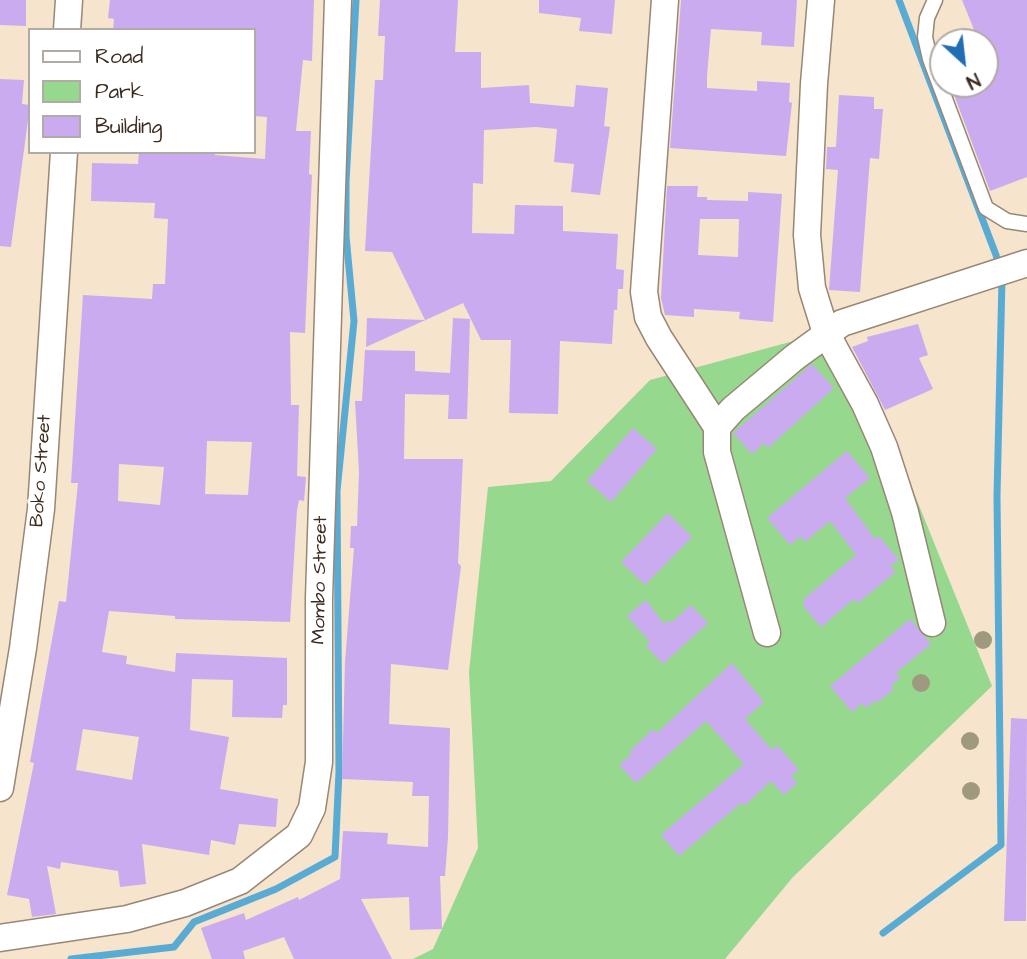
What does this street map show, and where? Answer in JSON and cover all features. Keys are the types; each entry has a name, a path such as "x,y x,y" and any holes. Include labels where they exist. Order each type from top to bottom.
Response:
{"street":[{"path":"67,28 69,0"},
{"name":"Mombo Street","path":"0,939 127,919 185,903 240,881 299,835 312,808 319,762 319,598 331,145 338,0"},
{"path":"665,0 644,292 648,317 717,427 717,452 767,633"},
{"path":"821,0 813,97 807,235 811,288 827,334 865,404 884,447 905,512 932,623"},
{"name":"Boko Street","path":"0,788 23,648 41,509 64,154"},
{"path":"717,427 733,409 827,334 859,317 1022,265"}],"lane":[{"path":"935,0 927,18 925,37 930,59 986,208 1007,221 1027,224"}],"green space":[{"path":"834,330 882,414 992,686 793,877 725,959 413,959 433,949 478,848 469,672 488,487 551,481 650,380"}],"building":[{"path":"0,0 26,0 26,26 0,25"},
{"path":"110,0 314,0 312,61 303,60 296,131 311,131 309,174 312,175 305,333 290,332 291,405 299,405 297,476 306,477 304,501 299,500 297,510 290,622 175,619 175,616 109,611 102,652 127,656 126,664 175,672 176,653 287,658 287,705 283,705 282,718 232,717 233,680 192,679 190,730 229,737 220,789 278,799 276,827 239,824 235,845 211,840 209,855 142,844 146,884 120,887 118,871 61,862 60,869 47,866 56,914 32,917 29,899 7,895 34,763 30,762 59,601 66,602 78,483 71,483 83,295 152,299 153,284 165,284 168,219 154,218 155,203 91,201 92,163 138,164 139,154 215,154 265,159 267,117 256,116 256,28 113,28 114,19 108,18","holes":["207,441 252,442 248,495 205,494","119,464 164,467 160,505 118,501","83,729 139,737 132,780 76,770"]},
{"path":"380,0 458,0 455,52 481,52 481,88 529,85 530,103 574,107 576,85 608,88 604,126 610,127 600,195 571,192 574,164 554,162 557,129 536,127 484,130 483,184 473,183 472,233 514,234 515,205 563,206 563,231 618,234 616,269 624,270 623,289 618,289 612,344 560,341 558,414 509,413 511,340 481,340 463,303 366,347 367,318 425,320 392,252 365,251 375,80 383,80 385,36 378,36"},
{"path":"539,0 615,0 612,34 579,31 581,18 539,13"},
{"path":"681,0 797,0 794,47 761,45 762,32 711,29 707,76 707,88 757,91 757,81 790,83 789,102 792,103 786,156 670,148"},
{"path":"962,0 1027,0 1027,177 990,191 955,98 999,98 999,28 973,28"},
{"path":"0,79 24,80 22,104 28,105 28,120 11,247 0,246"},
{"path":"839,95 874,97 874,109 883,109 879,159 870,158 860,292 829,290 838,170 826,169 827,147 836,147"},
{"path":"667,186 698,186 697,197 707,197 707,200 748,201 748,192 782,194 773,322 739,319 740,312 694,309 694,317 665,315 661,298","holes":["700,219 739,219 738,257 698,255"]},
{"path":"453,318 470,319 467,419 448,419 449,395 405,394 404,459 463,459 458,563 461,566 448,670 391,664 389,724 450,728 448,837 445,876 440,876 442,929 410,930 409,897 361,899 392,959 294,959 284,937 243,951 245,959 212,959 201,928 244,913 246,920 298,897 299,900 340,879 343,831 388,833 387,844 428,847 429,796 412,796 413,782 342,779 345,662 354,548 350,548 351,526 357,526 359,472 355,401 362,401 365,350 415,351 415,371 450,373"},
{"path":"918,324 928,355 919,358 933,389 885,410 852,347 868,341 867,337"},
{"path":"812,364 834,388 768,448 764,443 752,454 733,433"},
{"path":"633,428 657,449 611,502 587,481"},
{"path":"847,451 870,478 845,498 875,539 879,536 899,560 890,566 896,572 858,603 854,599 821,627 804,607 804,599 856,555 830,521 805,542 801,536 790,545 767,518"},
{"path":"668,513 692,537 645,585 621,562"},
{"path":"646,600 664,624 668,620 671,623 691,605 708,623 663,664 646,646 650,642 627,616"},
{"path":"910,619 931,644 896,673 900,678 891,686 894,689 877,703 875,700 866,708 862,703 852,712 830,686"},
{"path":"732,663 764,702 745,719 772,750 777,745 799,770 791,776 797,783 784,795 771,781 744,806 741,803 679,856 661,835 744,764 706,721 636,783 619,765 653,729 657,733"},
{"path":"1011,718 1027,719 1026,921 1004,921"}],"waterway":[{"path":"71,959 174,947 194,922 276,889 335,857 339,772 337,491 354,321 346,236 346,182 356,0"},
{"path":"883,933 1001,845 997,496 1002,279 996,255 899,0"}]}
